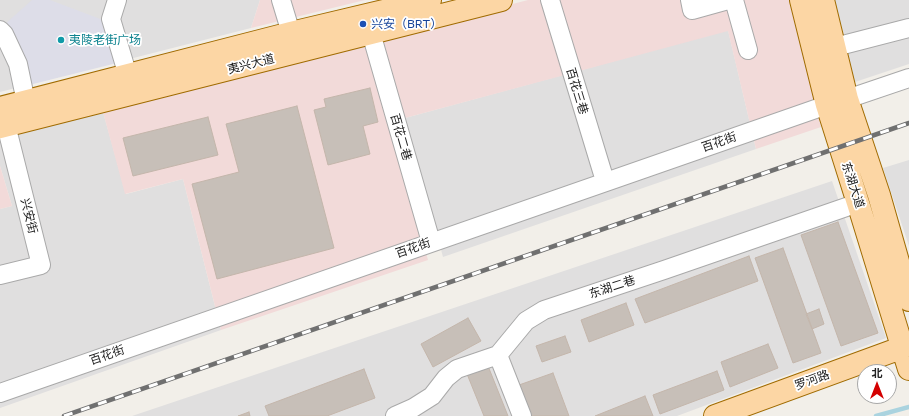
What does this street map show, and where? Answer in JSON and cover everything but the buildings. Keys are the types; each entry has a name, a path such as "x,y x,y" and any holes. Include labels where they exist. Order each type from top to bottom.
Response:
{"main road":[{"name":"夷兴大道","path":"2,120 26,102 291,33 430,0"},
{"name":"夷兴大道","path":"2,120 371,33 501,0"},
{"name":"东湖大道","path":"801,0 827,105 907,356"},
{"name":"东湖大道","path":"823,0 847,98 879,195 909,300"},
{"path":"890,364 907,356"},
{"name":"罗河路","path":"715,416 907,356"},
{"name":"罗河路","path":"755,416 857,378"}],"street":[{"path":"117,0 111,19 128,76"},
{"path":"281,0 291,33"},
{"name":"百花三巷","path":"550,0 605,181"},
{"path":"690,0 692,10 728,0"},
{"path":"734,0 748,50"},
{"path":"835,48 909,28"},
{"path":"0,30 4,34 18,64 26,102"},
{"name":"百花二巷","path":"371,33 431,242"},
{"path":"847,98 909,78"},
{"name":"百花街","path":"0,393 605,181 827,105"},
{"name":"兴安街","path":"0,274 42,265 2,120"},
{"name":"东湖二巷","path":"498,355 526,321 544,310 858,203"},
{"path":"395,416 413,408 432,396 446,378 457,369 498,355 522,416"}],"shaded area":[{"path":"0,0 260,0 251,28 0,92"},
{"name":"夷陵老街广场","path":"32,0 50,0 103,20 117,63 29,85 4,25"},
{"path":"260,0 365,0 251,28"},
{"path":"528,0 789,0 821,127 756,149 728,31 405,118 381,38"},
{"path":"832,0 909,0 909,64 852,83"},
{"path":"728,30 756,149 443,257 405,118"},
{"path":"367,44 428,260 221,330 183,179 125,194 103,112"},
{"path":"103,112 126,194 183,179 221,330 0,408 0,209 12,206 0,166 0,137"},
{"path":"909,160 909,246 883,168"},
{"path":"0,166 12,206 0,209"},
{"path":"832,181 886,338 677,416 132,416"}],"waterway":[{"path":"876,416 909,407"}],"railway":[{"path":"64,416 909,123"}],"place":[{"name":"兴安（BRT）","path":"363,24"},
{"name":"夷陵老街广场","path":"61,40"}]}
